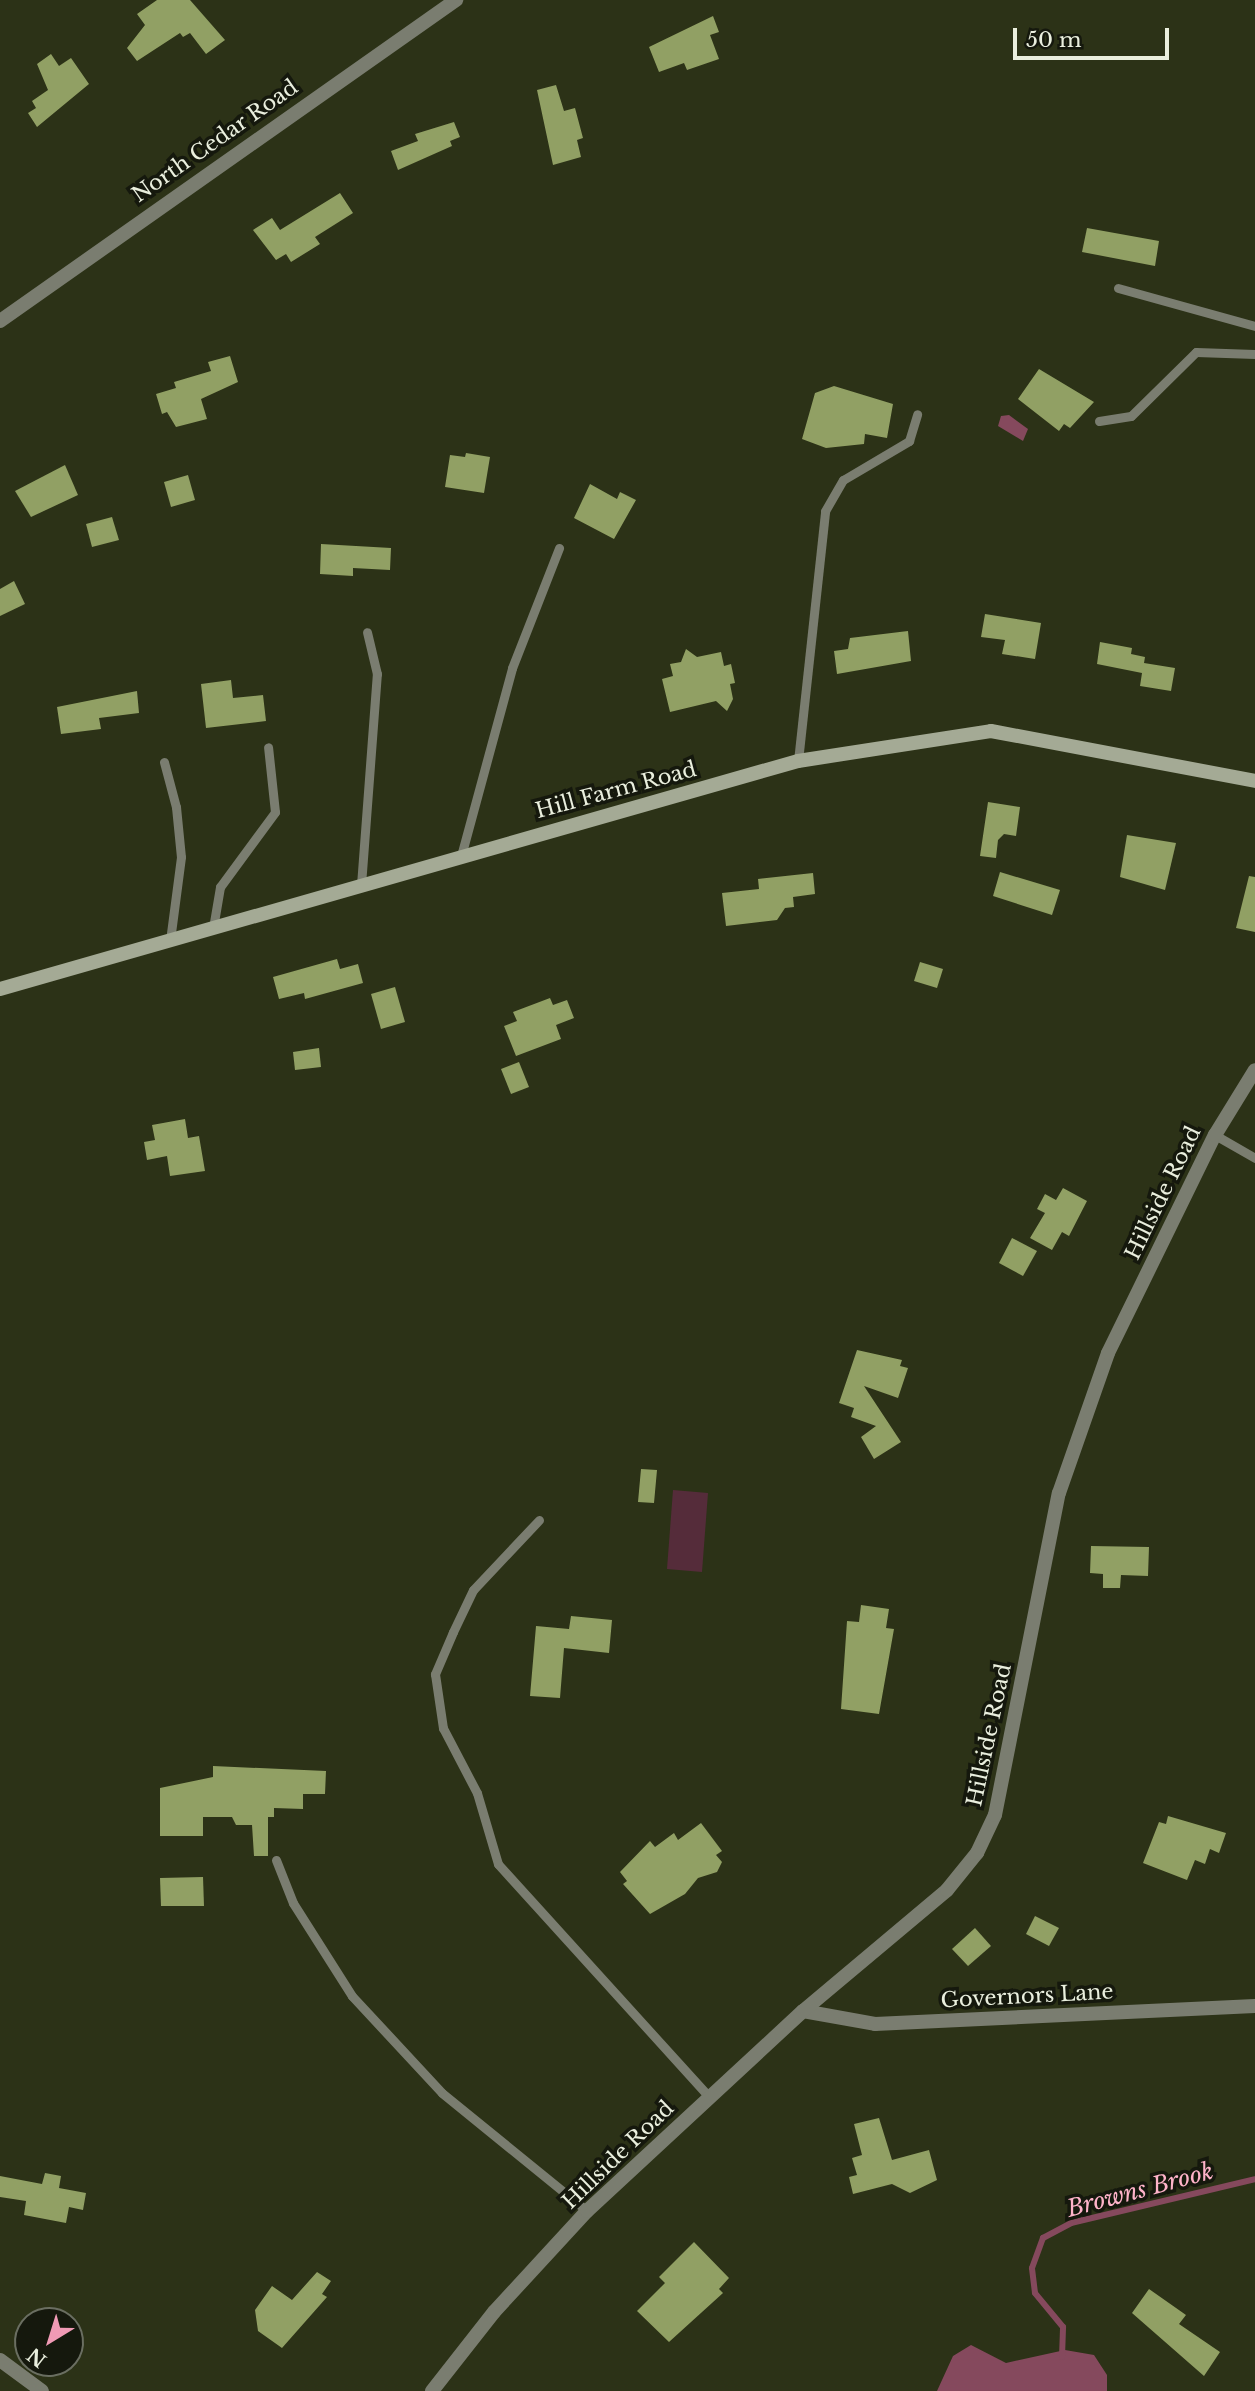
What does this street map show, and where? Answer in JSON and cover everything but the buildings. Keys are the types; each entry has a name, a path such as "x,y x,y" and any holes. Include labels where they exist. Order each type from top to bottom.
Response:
{"main road":[{"name":"Hill Farm Road","path":"0,989 798,761 991,731 1255,781"}],"street":[{"name":"North Cedar Road","path":"0,321 456,0"},
{"name":"Hillside Road","path":"432,2391 494,2312 587,2211 803,2011 947,1890 981,1844 995,1815 1059,1493 1108,1353 1215,1135 1255,1070"},
{"name":"Governors Lane","path":"803,2011 875,2024 1255,2006"},
{"path":"0,2360 43,2391"}],"lane":[{"path":"1118,288 1255,326"},
{"path":"1099,422 1131,416 1196,352 1255,354"},
{"path":"798,761 825,511 843,480 908,442 917,414"},
{"path":"461,856 512,668 559,548"},
{"path":"361,885 377,674 367,632"},
{"path":"213,928 220,887 275,812 268,747"},
{"path":"164,762 177,807 181,857 170,940"},
{"path":"1215,1135 1255,1158"},
{"path":"539,1520 473,1590 453,1632 435,1674 443,1728 477,1793 498,1864 709,2097"},
{"path":"276,1860 293,1903 352,1996 442,2093 587,2211"}],"shaded area":[{"path":"1009,415 1028,429 1023,441 998,426 1001,416"},
{"path":"673,1490 708,1493 702,1572 667,1569"},
{"path":"971,2345 1006,2363 1065,2350 1094,2355 1107,2375 1107,2391 937,2391 953,2356"}],"waterway":[{"name":"Browns Brook","path":"1062,2357 1063,2327 1035,2293 1032,2268 1043,2238 1071,2223 1255,2179"}]}
